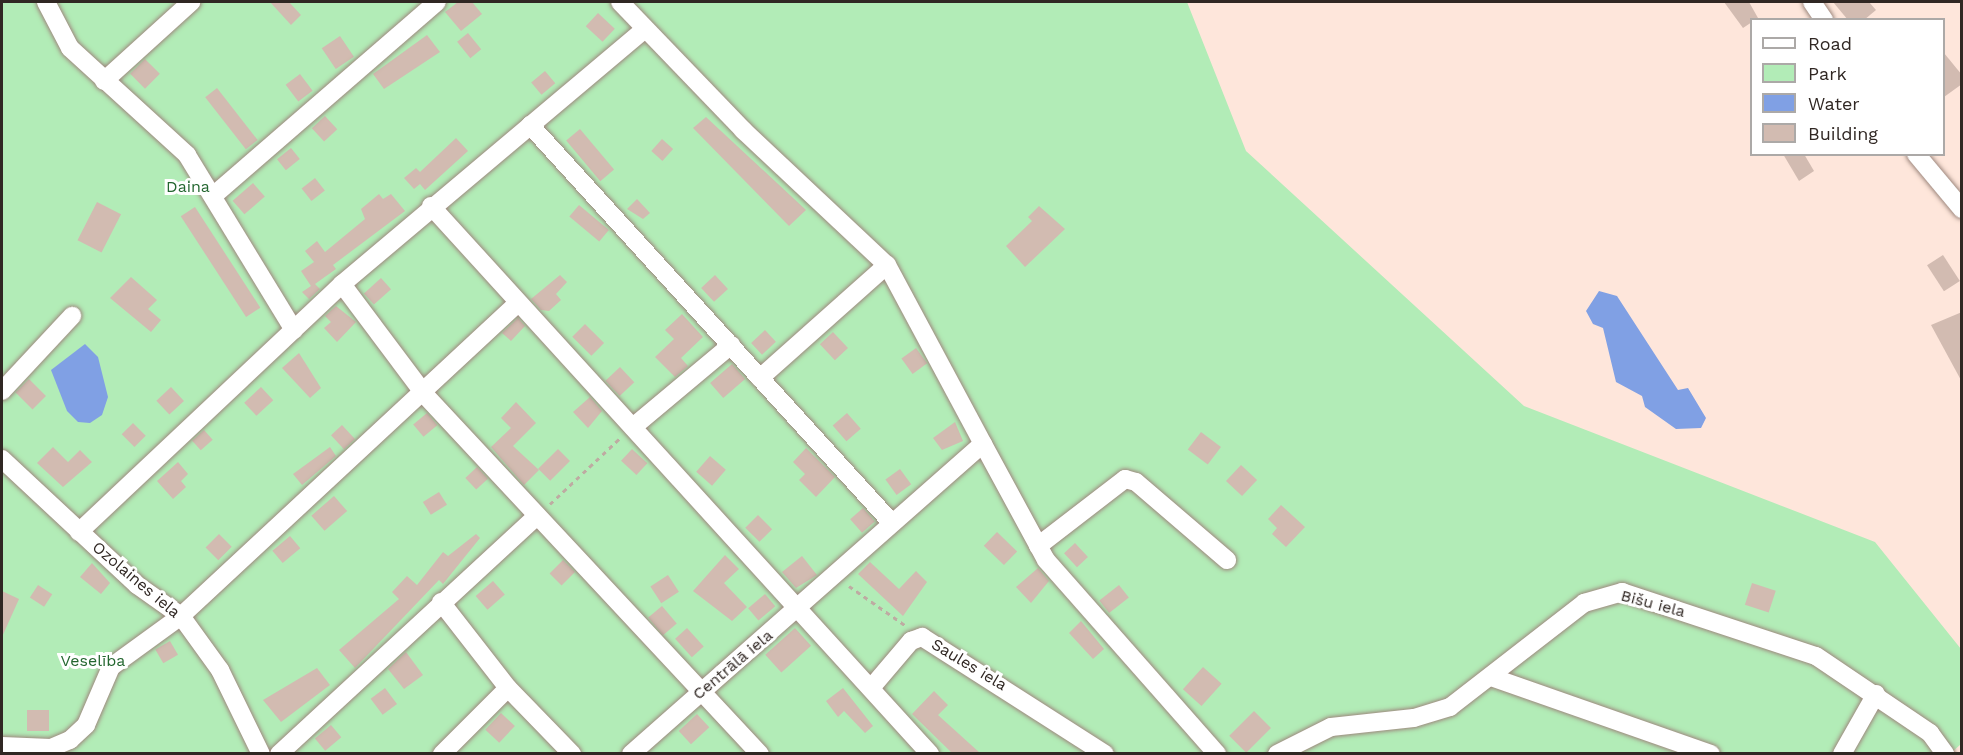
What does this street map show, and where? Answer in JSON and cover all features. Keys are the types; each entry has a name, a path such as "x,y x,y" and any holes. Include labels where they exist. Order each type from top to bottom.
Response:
{"street":[{"path":"46,2 70,48 104,81 165,129 213,196 294,330"},
{"path":"104,81 191,2"},
{"path":"213,196 437,2"},
{"path":"620,2 644,30 887,265 1038,546 1217,753"},
{"path":"1812,2 1823,18"},
{"path":"80,532 342,284 431,206 644,30"},
{"path":"530,125 891,522"},
{"path":"1918,156 1961,209"},
{"path":"431,206 797,610 930,753"},
{"path":"760,378 887,265"},
{"path":"342,284 425,394 698,693 760,753"},
{"path":"2,746 51,748 70,740 86,725 111,667 181,616 425,394 518,303"},
{"path":"2,391 72,316"},
{"path":"633,427 731,345"},
{"name":"Centrālā iela","path":"631,753 797,610 891,522 982,444"},
{"name":"Ozolaines iela","path":"2,459 137,585 181,616 220,670 261,753"},
{"path":"1038,546 1125,479 1136,482 1227,560"},
{"path":"279,753 537,516"},
{"name":"Bišu iela","path":"1277,753 1331,727 1414,718 1450,707 1584,603 1622,592 1816,656 1876,694 1930,733 1945,753"},
{"path":"441,602 508,688 572,753"},
{"path":"871,688 911,641 922,637"},
{"name":"Saules iela","path":"922,637 1105,753"},
{"path":"1491,677 1711,753"},
{"path":"442,753 508,688"},
{"path":"1842,753 1876,694"}],"path":[{"path":"537,516 633,427"},
{"name":"Saules iela","path":"835,576 922,637"}],"green space":[{"path":"2,2 1187,2 1246,151 1524,406 1875,542 1961,649 1961,744 1950,754 2,753"}],"water":[{"path":"1599,291 1617,296 1678,390 1688,388 1706,418 1701,428 1676,429 1645,407 1642,396 1616,382 1603,328 1593,324 1586,311"},
{"path":"85,344 98,357 108,397 102,415 90,423 78,422 67,411 51,370"}],"building":[{"path":"270,2 289,2 301,15 291,25"},
{"path":"458,2 472,2 482,14 461,31 445,12"},
{"path":"1724,2 1749,2 1758,18 1750,18 1750,23 1743,28"},
{"path":"1833,2 1869,2 1876,10 1866,18 1846,18"},
{"path":"598,13 615,29 603,42 586,26"},
{"path":"468,33 481,49 470,58 457,42"},
{"path":"427,35 440,52 384,89 373,74"},
{"path":"340,36 354,57 336,69 322,48"},
{"path":"1945,54 1962,75 1962,84 1945,96"},
{"path":"145,59 160,74 145,89 130,74"},
{"path":"545,71 555,83 541,95 531,83"},
{"path":"300,74 313,91 298,102 286,85"},
{"path":"217,88 258,140 246,149 205,97"},
{"path":"325,116 337,129 324,141 312,128"},
{"path":"706,117 806,210 789,226 693,128"},
{"path":"580,129 614,170 600,181 566,141"},
{"path":"456,138 468,151 425,190 420,184 414,189 404,178 416,168 420,172"},
{"path":"662,139 673,149 662,161 651,151"},
{"path":"291,148 300,159 286,170 277,159"},
{"path":"1784,156 1805,156 1814,171 1799,181"},
{"path":"315,178 325,191 311,201 302,188"},
{"path":"253,183 265,197 244,214 233,201"},
{"path":"379,194 383,199 391,194 405,211 333,265 336,269 315,284 320,289 309,299 302,292 311,286 301,271 314,262 305,251 317,241 325,252 365,219 361,209"},
{"path":"637,199 650,213 643,219 627,209"},
{"path":"97,202 121,214 102,253 77,240"},
{"path":"579,205 609,230 599,242 569,216"},
{"path":"1039,206 1065,229 1025,267 1006,246 1032,221 1028,217"},
{"path":"195,207 260,308 246,317 181,216"},
{"path":"1943,255 1960,281 1944,291 1927,265"},
{"path":"560,275 567,282 556,294 561,300 549,311 541,310 531,299"},
{"path":"715,275 728,289 714,302 701,288"},
{"path":"131,277 157,300 148,309 161,320 151,332 110,298"},
{"path":"381,278 391,289 374,305 364,293"},
{"path":"336,306 356,322 337,342 324,328 331,322 325,316"},
{"path":"1962,312 1962,382 1931,325"},
{"path":"682,314 703,337 681,358 688,366 675,377 655,357 674,339 665,330"},
{"path":"518,318 525,326 511,341 502,333"},
{"path":"585,324 604,343 591,356 572,337"},
{"path":"765,330 776,342 762,355 751,343"},
{"path":"833,332 848,348 835,360 820,344"},
{"path":"916,348 927,363 913,374 901,359"},
{"path":"299,353 321,388 310,398 282,368"},
{"path":"732,364 745,379 723,398 710,383"},
{"path":"620,367 634,382 620,396 605,381"},
{"path":"29,379 46,396 33,409 16,392"},
{"path":"171,387 184,401 169,415 156,401"},
{"path":"261,387 273,400 256,416 244,403"},
{"path":"590,397 602,411 588,428 573,412"},
{"path":"516,402 536,423 513,446 539,470 524,485 491,447 511,428 501,418"},
{"path":"427,413 437,425 423,437 413,425"},
{"path":"847,413 861,429 846,441 833,425"},
{"path":"955,422 963,441 942,450 933,438"},
{"path":"133,423 146,436 134,447 122,434"},
{"path":"342,425 355,439 344,449 331,435"},
{"path":"204,430 213,440 201,450 192,441"},
{"path":"1201,432 1221,447 1208,465 1188,450"},
{"path":"53,447 68,462 80,450 92,462 63,487 37,463"},
{"path":"330,447 336,456 302,485 293,474"},
{"path":"806,448 835,477 816,497 799,480 805,474 793,462"},
{"path":"558,449 570,461 550,481 538,469"},
{"path":"632,449 647,463 636,475 621,461"},
{"path":"710,456 726,470 712,486 696,472"},
{"path":"178,462 188,474 181,481 186,487 173,499 157,481"},
{"path":"1241,465 1257,480 1242,496 1226,481"},
{"path":"477,467 488,479 476,490 465,478"},
{"path":"900,469 911,484 897,495 885,480"},
{"path":"439,492 447,505 431,515 423,502"},
{"path":"334,496 347,511 324,531 311,516"},
{"path":"1281,505 1305,527 1286,547 1272,534 1277,528 1268,519"},
{"path":"863,508 875,522 862,533 850,519"},
{"path":"758,515 772,529 759,542 745,528"},
{"path":"997,532 1017,551 1004,565 984,546"},
{"path":"219,534 232,547 218,560 206,547"},
{"path":"476,534 480,538 443,584 439,580 355,668 339,650 399,599 392,592 407,576 417,585 443,552 448,556"},
{"path":"290,536 300,548 283,563 272,551"},
{"path":"1075,543 1088,557 1077,567 1064,553"},
{"path":"725,555 739,569 724,583 747,607 732,621 693,591"},
{"path":"802,556 817,575 796,588 782,572"},
{"path":"563,560 575,572 562,585 550,573"},
{"path":"870,562 899,589 916,571 927,582 903,616 858,574"},
{"path":"92,563 110,583 101,594 80,577"},
{"path":"1038,568 1049,581 1031,603 1016,587"},
{"path":"668,575 679,592 661,603 650,586"},
{"path":"493,581 505,595 487,610 476,596"},
{"path":"1752,583 1776,591 1769,613 1745,605"},
{"path":"38,585 52,594 44,607 30,598"},
{"path":"1119,585 1129,598 1109,613 1099,600"},
{"path":"2,591 19,599 2,637"},
{"path":"765,594 775,606 758,620 748,608"},
{"path":"662,606 677,624 663,635 648,618"},
{"path":"1081,621 1104,649 1093,659 1069,633"},
{"path":"687,628 704,647 692,657 675,639"},
{"path":"795,628 811,646 781,673 765,655"},
{"path":"170,641 178,655 163,663 155,650"},
{"path":"406,652 423,675 404,689 388,669"},
{"path":"1203,667 1222,684 1202,706 1183,689"},
{"path":"317,668 330,685 281,722 263,700"},
{"path":"385,688 397,704 383,715 371,699"},
{"path":"843,688 873,726 865,733 844,711 838,717 826,701"},
{"path":"934,691 948,705 938,715 980,753 952,753 912,714"},
{"path":"27,710 49,710 49,731 27,731"},
{"path":"1254,711 1271,728 1246,753 1229,736"},
{"path":"501,713 515,726 499,743 485,730"},
{"path":"697,714 709,727 691,744 679,731"},
{"path":"331,725 341,737 325,751 315,738"}],"park label":[{"name":"Daina","path":"188,187"},
{"name":"Veselība","path":"93,661"}]}
